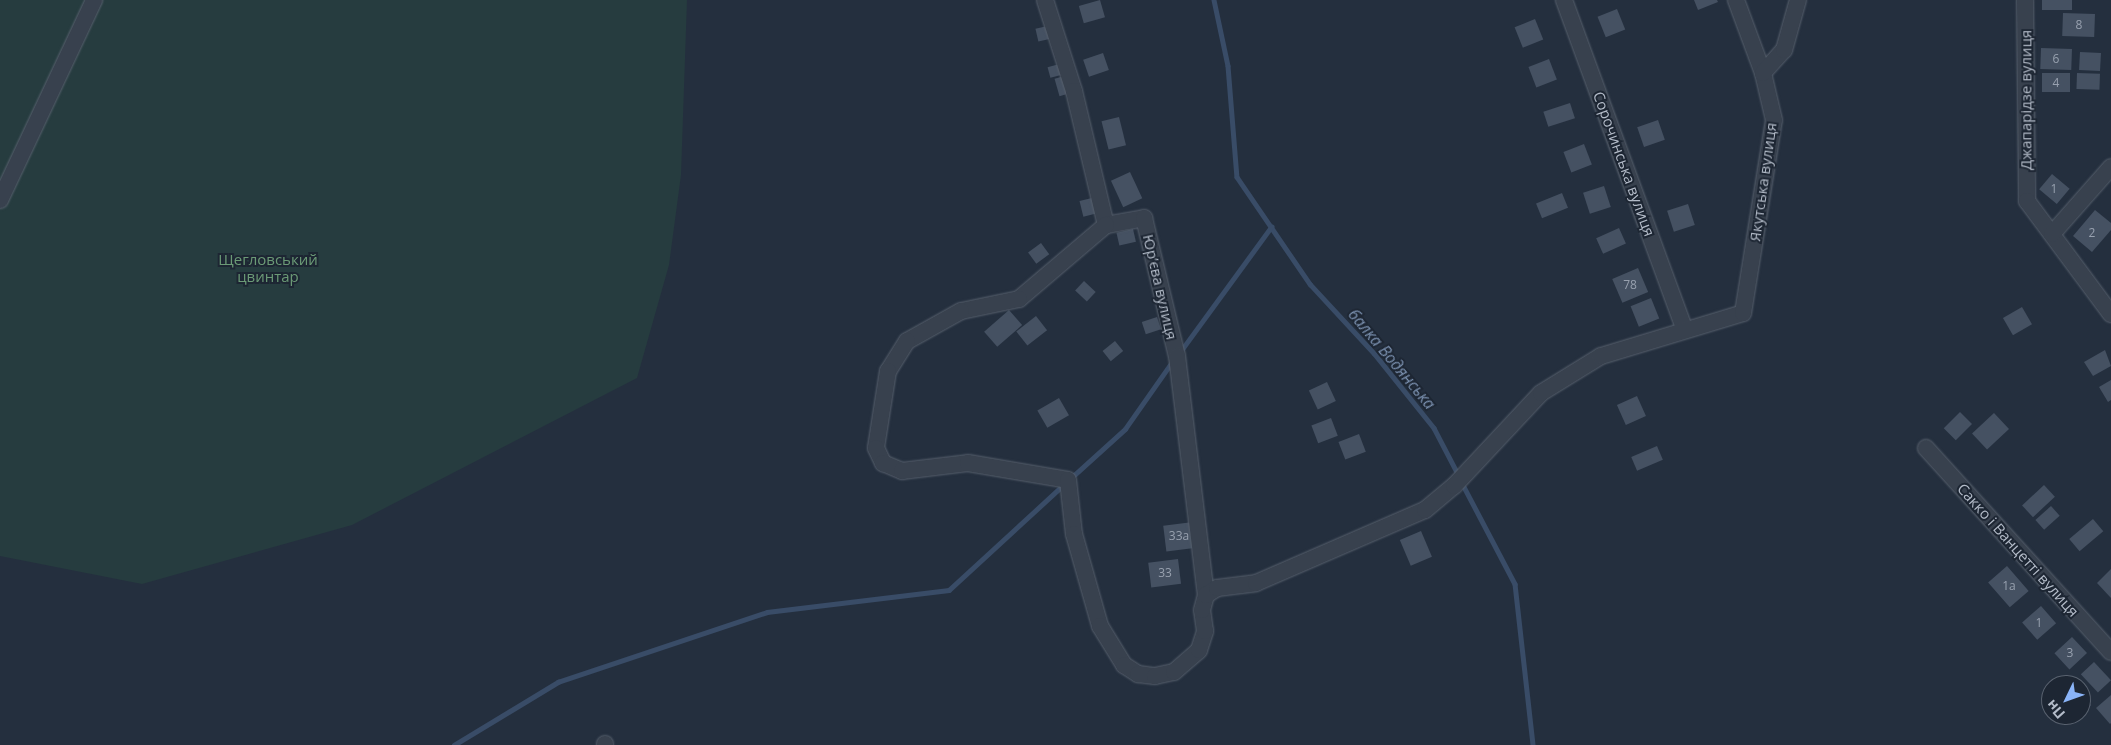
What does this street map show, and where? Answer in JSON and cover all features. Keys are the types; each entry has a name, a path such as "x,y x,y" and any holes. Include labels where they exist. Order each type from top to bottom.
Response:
{"street":[{"path":"0,200 94,0"},
{"path":"1045,0 1074,92 1106,225 1019,299 961,311 907,341 888,371 882,392 878,456 891,469 902,471 968,463 1068,480 1074,534 1092,606 1112,648 1138,674 1155,676 1174,672 1199,650 1206,631 1202,610 1206,595 1217,588 1256,583 1330,553 1425,510 1454,486 1541,393 1601,356 1684,328"},
{"name":"Сорочинська вулиця","path":"1564,0 1684,328"},
{"path":"1736,0 1763,73 1784,50 1798,0"},
{"name":"Джапарідзе вулиця","path":"2025,0 2026,201 2052,234"},
{"name":"Якутська вулиця","path":"1684,328 1743,313 1774,120 1763,73"},
{"path":"2111,167 2052,234 2111,314"},
{"name":"Юр’єва вулиця","path":"1106,225 1144,218 1177,356 1206,595"},
{"name":"Сакко і Ванцетті вулиця","path":"1926,448 2111,652"}],"green space":[{"name":"Щегловський цвинтар","path":"0,0 687,0 681,175 669,265 637,378 352,525 142,584 0,556"}],"building":[{"path":"1100,0 1105,17 1084,23 1079,6"},
{"path":"1694,0 1717,0 1718,2 1698,10"},
{"path":"2042,0 2072,0 2072,10 2042,10"},
{"path":"1617,9 1625,29 1606,37 1598,17"},
{"path":"2063,13 2095,14 2094,37 2062,36"},
{"path":"1535,19 1543,39 1523,48 1515,27"},
{"path":"1052,25 1055,38 1038,41 1035,29"},
{"path":"2041,48 2072,49 2071,70 2040,69"},
{"path":"2080,52 2101,53 2100,71 2079,70"},
{"path":"1103,53 1109,70 1089,77 1083,60"},
{"path":"1549,59 1557,80 1536,87 1528,67"},
{"path":"1063,63 1066,74 1050,78 1048,67"},
{"path":"2042,73 2070,73 2070,92 2042,92"},
{"path":"2077,73 2100,74 2099,90 2076,89"},
{"path":"1068,75 1073,92 1060,96 1055,79"},
{"path":"1570,103 1575,118 1548,127 1543,112"},
{"path":"1119,117 1126,145 1109,149 1102,121"},
{"path":"1658,120 1665,140 1644,147 1637,127"},
{"path":"1584,144 1592,165 1571,172 1563,152"},
{"path":"1130,172 1142,198 1123,207 1111,181"},
{"path":"2052,174 2070,189 2057,204 2039,189"},
{"path":"1604,186 1611,207 1590,214 1583,193"},
{"path":"1562,193 1568,208 1542,218 1536,203"},
{"path":"1096,197 1100,213 1083,217 1080,201"},
{"path":"1688,204 1695,225 1674,232 1667,211"},
{"path":"2095,210 2111,223 2111,230 2092,252 2073,236"},
{"path":"1619,228 1626,244 1603,254 1596,238"},
{"path":"1133,229 1136,242 1119,245 1116,233"},
{"path":"1041,243 1049,254 1036,264 1028,252"},
{"path":"1638,268 1648,292 1622,303 1612,279"},
{"path":"1084,281 1096,292 1087,301 1075,291"},
{"path":"1651,298 1659,318 1639,327 1631,306"},
{"path":"2022,307 2032,324 2013,335 2003,318"},
{"path":"1009,310 1022,325 997,347 984,332"},
{"path":"1036,316 1047,330 1027,346 1016,331"},
{"path":"1157,317 1161,329 1146,334 1142,322"},
{"path":"1115,341 1123,351 1111,361 1103,351"},
{"path":"2105,350 2111,366 2093,376 2084,362"},
{"path":"2111,380 2111,400 2108,402 2099,387"},
{"path":"1327,382 1336,401 1318,409 1309,390"},
{"path":"1637,396 1646,416 1626,425 1617,405"},
{"path":"1059,398 1069,415 1047,428 1037,410"},
{"path":"1960,412 1972,424 1956,440 1944,428"},
{"path":"1994,413 2009,429 1987,450 1972,433"},
{"path":"1331,418 1338,436 1318,443 1311,426"},
{"path":"1359,434 1366,452 1345,460 1338,442"},
{"path":"1657,446 1663,460 1637,471 1631,457"},
{"path":"2044,485 2055,497 2033,517 2022,505"},
{"path":"2051,506 2060,516 2044,530 2035,520"},
{"path":"2093,519 2103,531 2080,551 2069,539"},
{"path":"1193,522 1196,548 1166,551 1163,526"},
{"path":"1421,531 1432,557 1411,566 1400,540"},
{"path":"1178,559 1181,584 1151,587 1148,563"},
{"path":"2007,566 2029,591 2010,607 1988,582"},
{"path":"2111,569 2111,598 2097,583"},
{"path":"2041,606 2056,623 2037,640 2022,622"},
{"path":"2072,637 2087,653 2069,669 2054,653"},
{"path":"2094,662 2111,680 2098,693 2091,685 2091,675 2081,674"},
{"path":"2111,695 2111,723 2110,724 2096,708"}],"waterway":[{"name":"балка Водянська","path":"1214,0 1228,66 1237,177 1310,284 1374,353 1434,428 1459,476"},
{"path":"1180,352 1271,227"},
{"path":"1071,478 1125,429 1172,362"},
{"name":"балка Водянська","path":"1462,483 1515,584 1533,745"},
{"path":"454,745 558,682 767,612 949,590 1063,485"}]}
